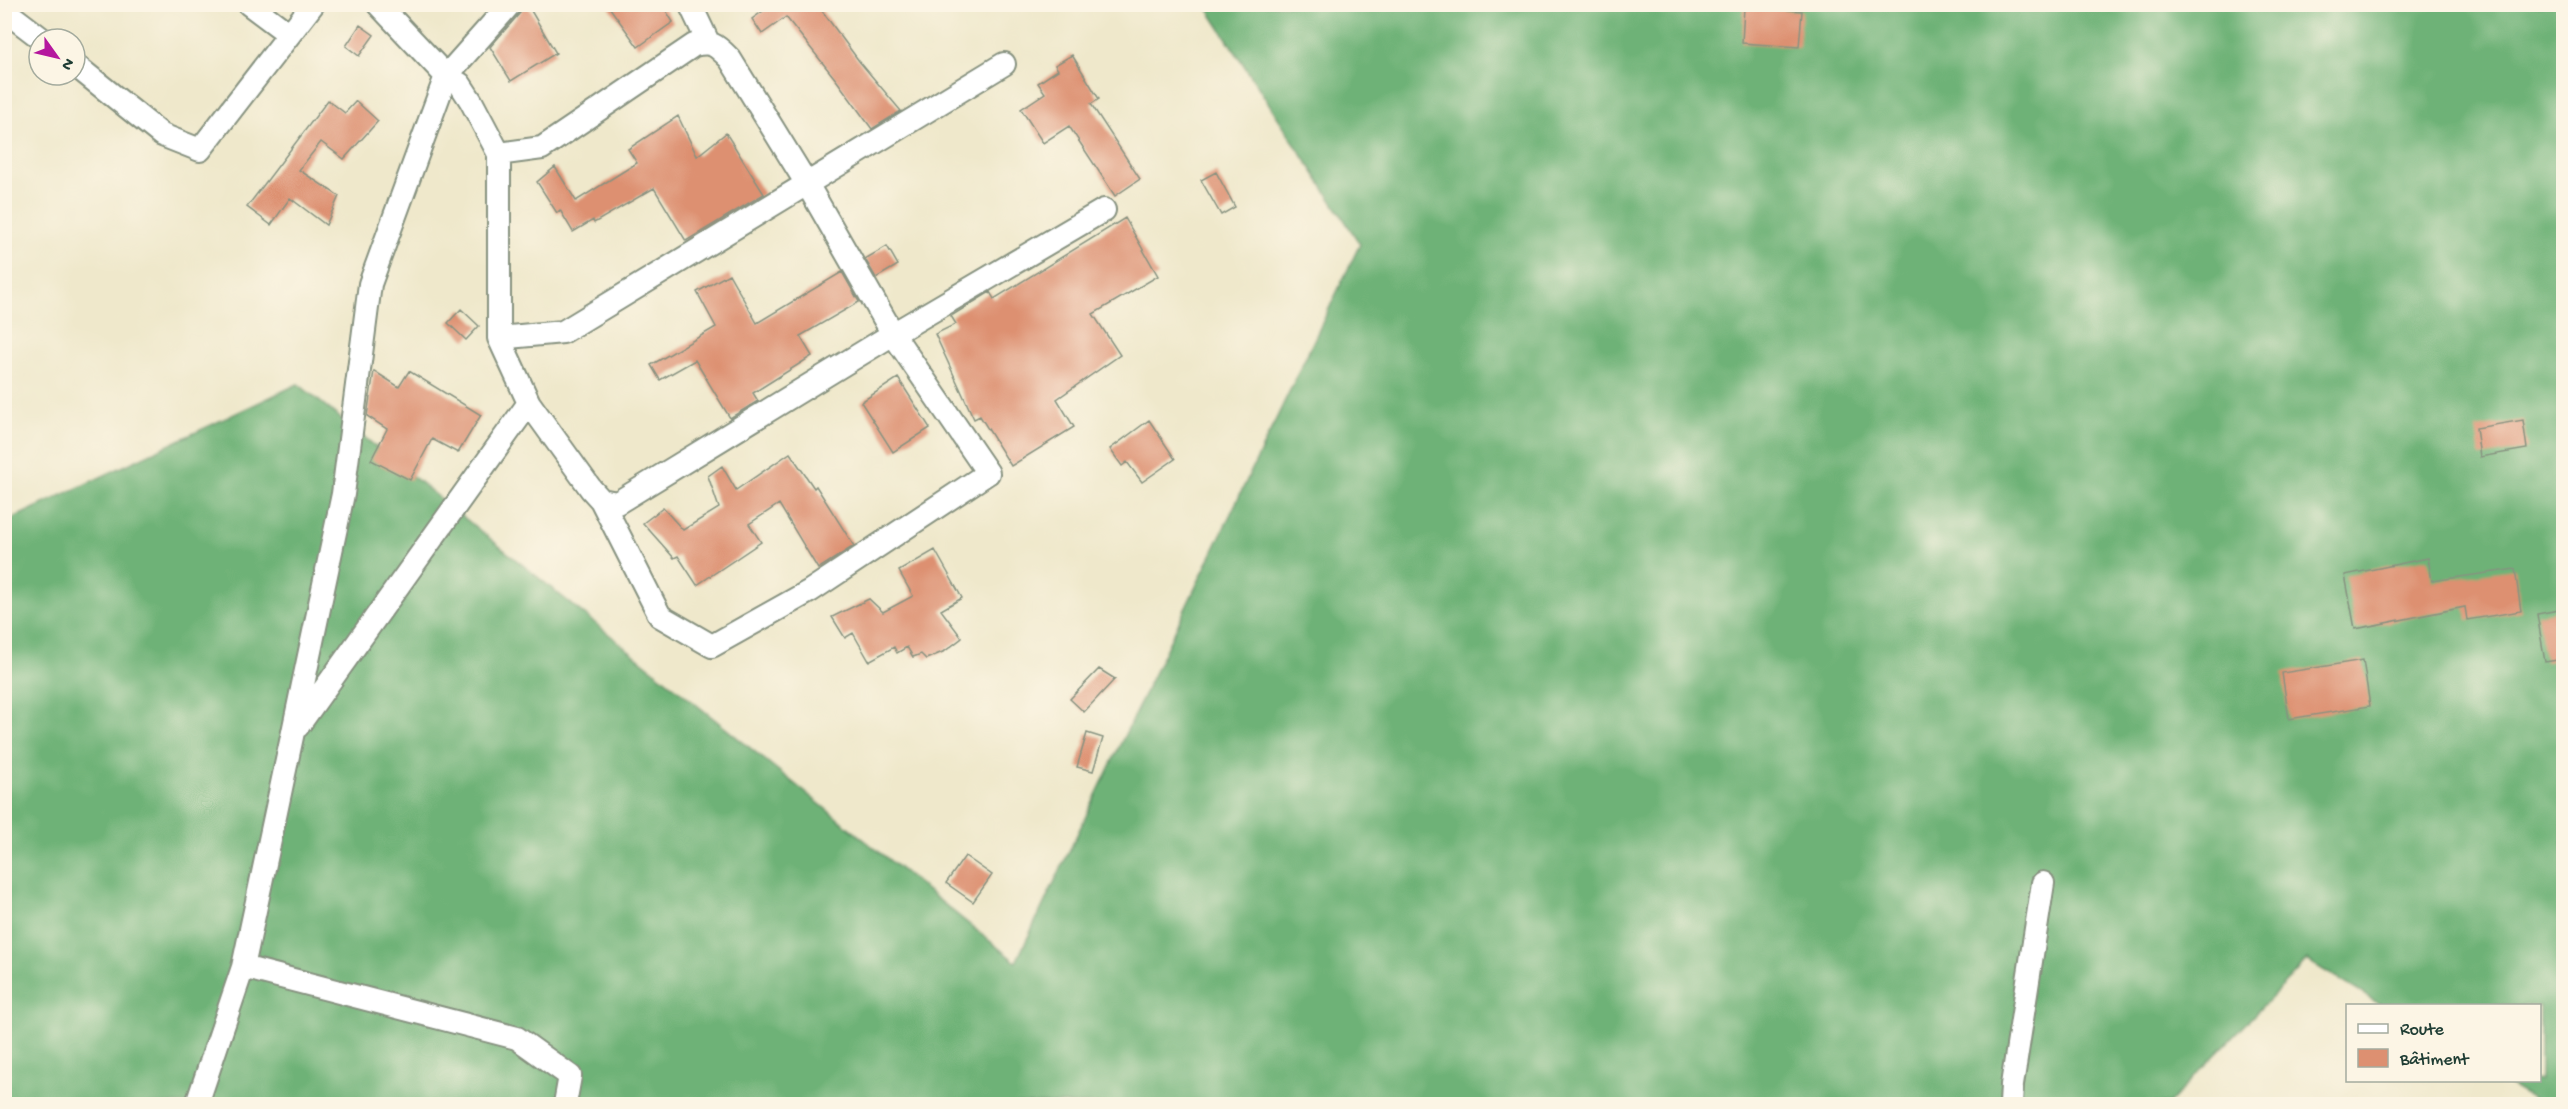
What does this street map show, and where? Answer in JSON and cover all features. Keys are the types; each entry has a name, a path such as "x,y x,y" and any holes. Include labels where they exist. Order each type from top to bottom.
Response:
{"street":[{"path":"249,4 289,34"},
{"path":"87,75 162,135 200,150 313,4"},
{"path":"378,4 446,76 460,84 498,153 499,338 529,403 601,500 660,616 712,646 810,591 988,473 892,334 807,183 730,59 718,47 708,42 690,4"},
{"path":"197,1104 243,966 293,732 343,494 370,284 446,76 510,4"},
{"path":"4,10 27,28"},
{"path":"498,153 542,148 694,45 708,42"},
{"path":"499,338 563,332 1004,64"},
{"path":"601,500 617,503 892,334 1104,210"},
{"path":"293,732 529,403"},
{"path":"2011,1104 2043,883"},
{"path":"243,966 517,1038 570,1076 565,1104"}],"green space":[{"path":"1205,5 2563,5 2563,1104 2541,1104 2504,1082 2541,1082 2541,1004 2379,1004 2307,960 2168,1104 5,1104 5,522 298,384 1016,962 1360,244"}],"building":[{"path":"527,4 556,53 511,81 490,47 520,13 523,5"},
{"path":"607,4 662,4 673,22 638,47"},
{"path":"773,4 817,4 859,61 901,111 872,129 786,17 762,34 752,19"},
{"path":"1744,7 1802,11 1799,47 1742,43"},
{"path":"360,25 374,35 359,56 346,46"},
{"path":"1072,55 1099,99 1091,104 1140,179 1115,196 1069,126 1043,143 1021,109 1045,93 1038,83 1058,70 1055,65"},
{"path":"328,100 345,113 356,101 378,121 344,159 321,142 299,170 339,196 326,225 290,198 271,225 247,207"},
{"path":"678,116 697,156 726,133 764,194 686,241 654,188 594,223 593,220 573,232 560,210 557,213 537,182 555,167 576,201 637,163 628,149"},
{"path":"1216,172 1235,207 1221,215 1201,180"},
{"path":"1125,218 1158,276 1093,314 1120,355 1057,399 1074,427 1011,466 980,416 974,419 935,334 956,324 951,316 990,292 994,299"},
{"path":"887,246 898,265 876,278 865,259"},
{"path":"842,272 859,302 800,336 812,356 753,393 758,401 730,418 695,360 660,380 651,365 716,327 697,292 729,274 757,323"},
{"path":"461,309 479,326 466,340 448,323"},
{"path":"374,371 399,387 409,371 481,415 458,453 432,439 410,480 371,460 387,429 367,416"},
{"path":"898,378 930,428 893,452 861,402"},
{"path":"1149,420 1175,459 1142,482 1127,462 1122,466 1110,449"},
{"path":"2523,420 2527,449 2480,457 2476,428"},
{"path":"790,453 814,488 816,486 854,546 818,569 779,504 749,524 761,542 697,585 678,556 674,558 643,523 663,508 683,530 719,508 708,476 722,466 736,490"},
{"path":"935,550 962,598 941,610 962,638 945,651 926,659 921,654 913,657 907,647 897,653 894,647 869,661 853,633 845,638 832,617 869,599 883,612 913,596 899,571"},
{"path":"2428,558 2432,581 2515,569 2521,611 2467,620 2465,607 2355,629 2345,575"},
{"path":"2564,609 2564,659 2545,662 2537,614"},
{"path":"2363,660 2370,706 2289,719 2282,673"},
{"path":"1099,669 1115,679 1084,712 1070,699"},
{"path":"1087,733 1103,738 1093,771 1077,767"},
{"path":"965,856 992,875 973,902 946,883"}]}
